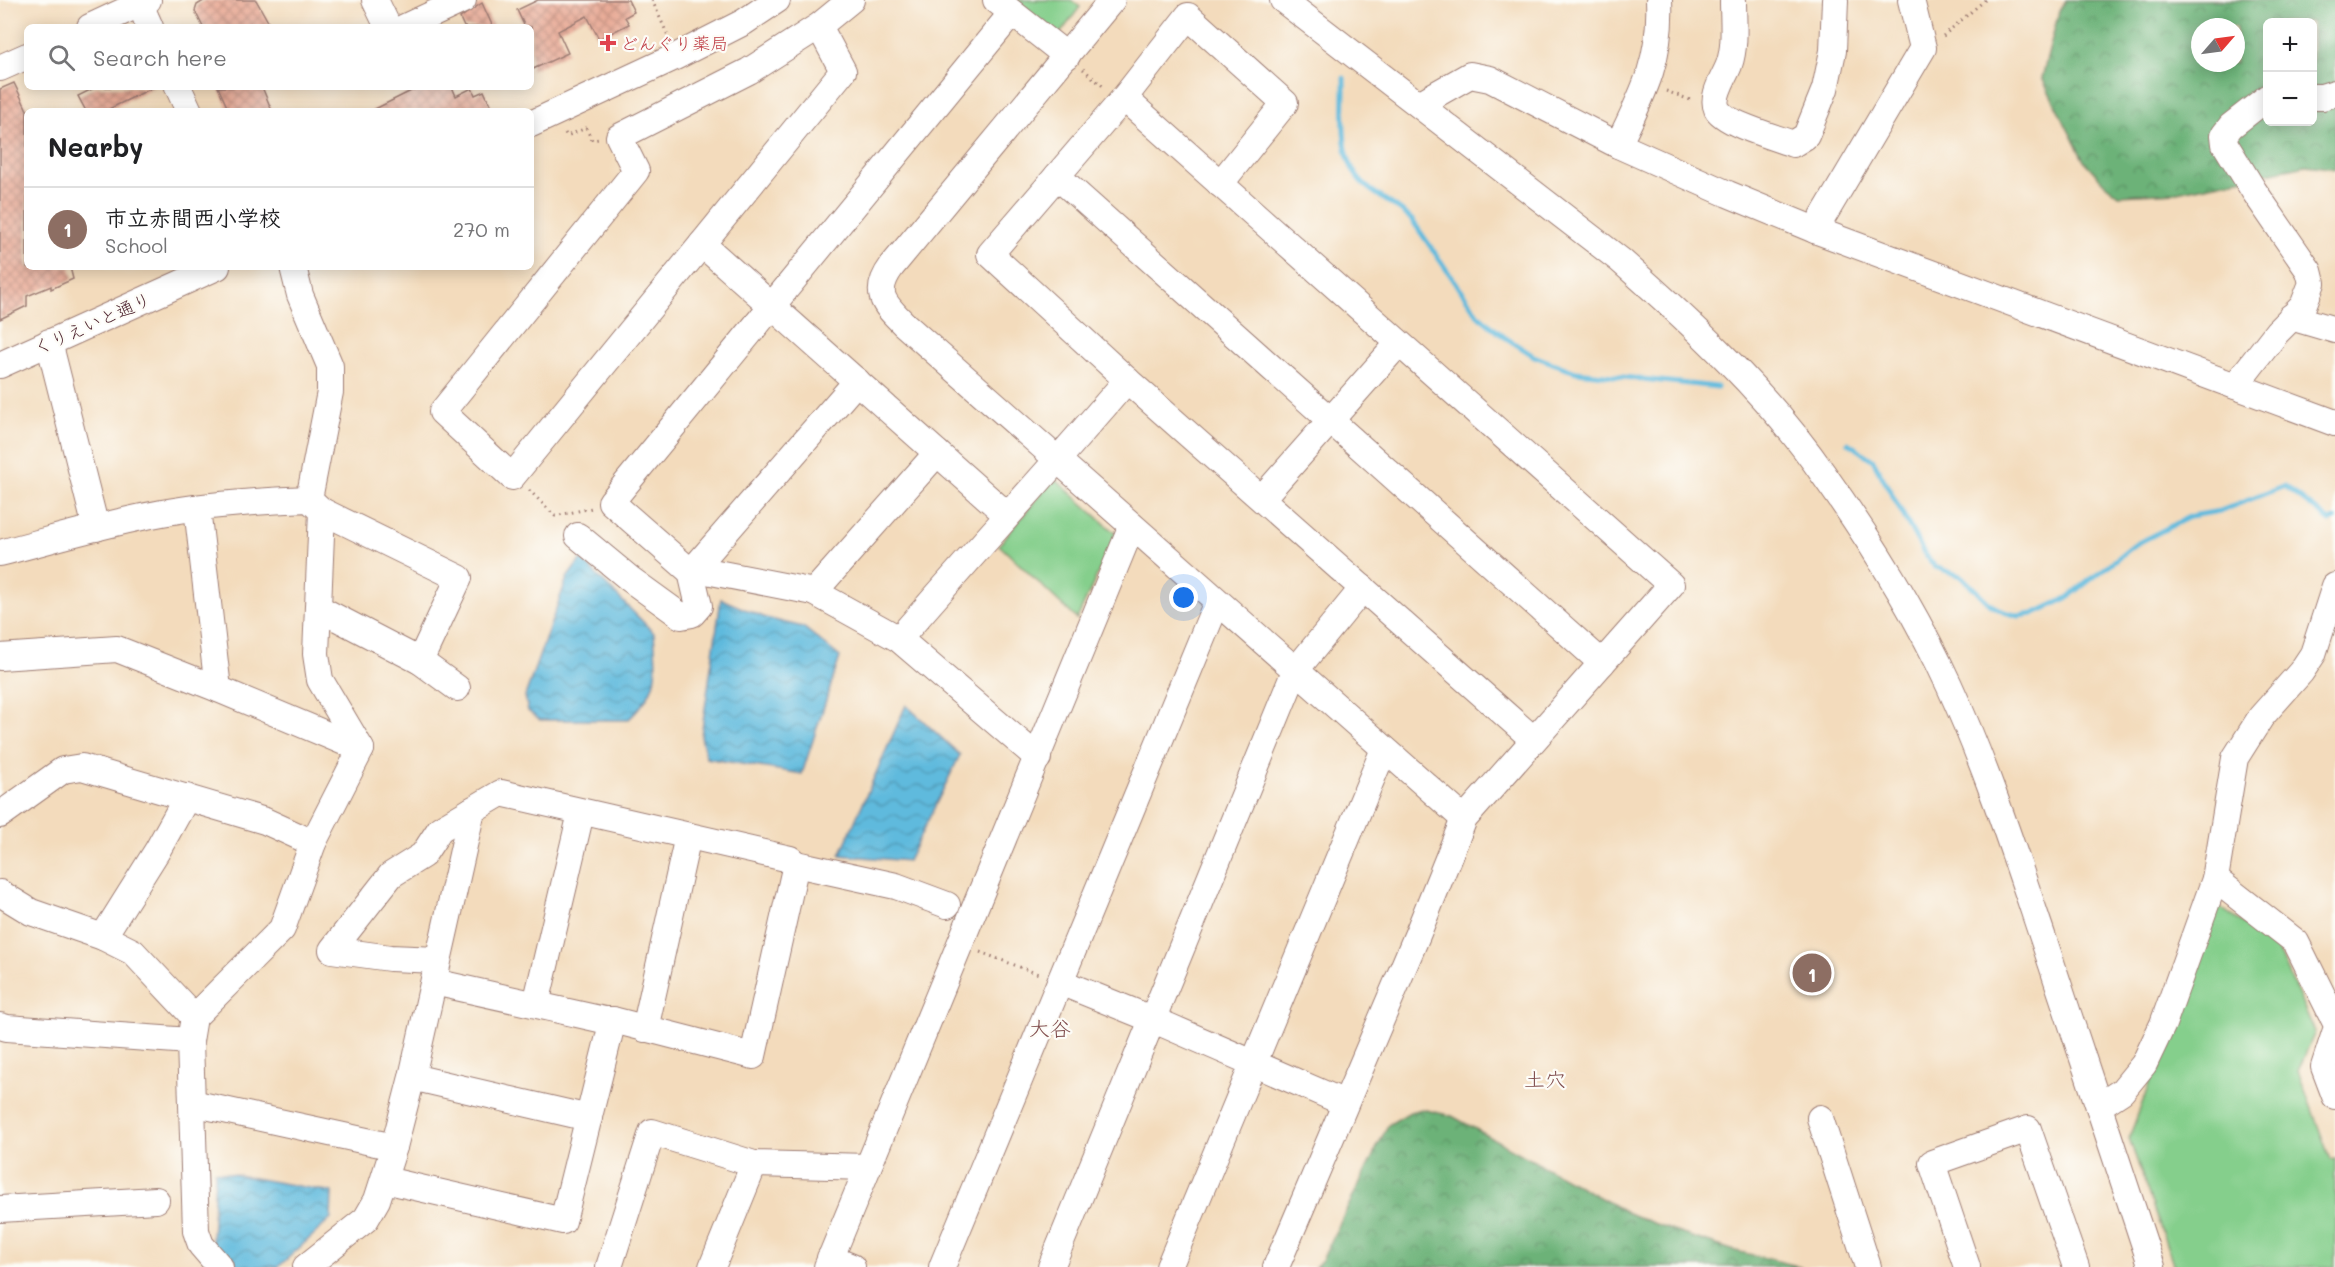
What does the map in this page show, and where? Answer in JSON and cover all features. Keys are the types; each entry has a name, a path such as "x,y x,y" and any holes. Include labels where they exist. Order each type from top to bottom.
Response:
{"street":[{"path":"375,0 387,24"},
{"path":"412,24 464,0"},
{"path":"534,123 677,56 744,22 777,0"},
{"path":"819,26 843,71 512,477 442,412 636,171 619,137 749,71 819,26 852,0"},
{"path":"1112,0 892,266 884,278 881,293 887,307 1464,819"},
{"path":"1283,0 1620,260 1672,306 1753,389 1823,473 1878,556 1925,638 1965,722 2008,833 2152,1267"},
{"path":"1618,145 1648,84 1656,55 1660,21 1659,0"},
{"path":"1732,0 1734,32 1730,63 1715,98 1718,110 1727,119 1793,144 1806,136 1825,89 1833,51 1835,0"},
{"path":"1815,230 1923,48 1911,0"},
{"path":"96,24 142,1 149,24"},
{"path":"1038,758 898,639 814,592 693,571 610,502 771,305 1004,6 1067,56"},
{"path":"1220,184 1285,103 1188,16 1122,99 990,254 1127,380 1533,739"},
{"path":"0,68 24,57"},
{"path":"1419,104 1470,75 1490,79 1618,145 1815,230 2335,423"},
{"path":"179,90 188,108"},
{"path":"2317,98 2335,93"},
{"path":"1122,99 1671,585 1464,819 1276,1267"},
{"path":"2235,386 2291,317 2303,306 2312,283 2309,271 2224,144 2224,135 2231,126 2263,99"},
{"path":"1057,176 1602,663"},
{"path":"702,244 1007,515"},
{"name":"くりえいと通り","path":"0,365 210,270"},
{"path":"294,270 300,295 330,366 330,392 315,505 318,608 316,654 320,680 361,749"},
{"path":"2291,317 2335,330"},
{"path":"50,342 96,528"},
{"path":"1262,498 1398,344"},
{"path":"898,639 1007,515 1059,460 1127,380"},
{"path":"693,571 857,381"},
{"path":"814,592 937,453"},
{"path":"0,553 162,513 197,508 315,505 459,578 420,661"},
{"path":"197,508 218,689"},
{"path":"836,1264 868,1167 1132,526"},
{"path":"578,536 630,579 681,616 692,614 699,606 693,571"},
{"path":"2099,1106 2122,1091 2144,1064 2163,1024 2215,879 2235,758 2260,717 2301,672 2313,654 2335,586"},
{"path":"1051,1267 1295,671 1363,588"},
{"path":"942,1267 1217,602"},
{"path":"318,608 420,661 457,688"},
{"path":"0,657 117,649 361,749"},
{"path":"2,1033 192,1029 282,929 313,843 361,749"},
{"path":"1168,1267 1384,749"},
{"path":"0,815 63,770 82,767 265,821 313,843"},
{"path":"796,864 753,1056 613,1020 604,1020 536,1004 390,958 332,950 391,875 423,855 440,829 501,793 790,859 796,864 896,886 948,905"},
{"path":"103,937 157,851 187,797"},
{"path":"306,1267 366,1219 385,1180 412,1077 472,810"},
{"path":"536,1004 581,813"},
{"path":"645,1029 688,836"},
{"path":"2215,879 2296,942 2335,1021"},
{"path":"0,893 31,912 103,937 133,952 192,1029 196,1231 201,1245 220,1267"},
{"path":"1060,982 1345,1103"},
{"path":"385,1180 563,1221 613,1020"},
{"path":"2335,1033 2324,1067 2335,1096"},
{"path":"412,1077 589,1118"},
{"path":"192,1103 394,1147"},
{"path":"1820,1118 1868,1267"},
{"path":"1967,1267 1932,1163 2028,1130 2076,1267"},
{"path":"609,1267 651,1132 754,1164 868,1167"},
{"path":"712,1267 754,1164"},
{"path":"0,1209 156,1200"}],"path":[{"path":"652,0 677,56"},
{"path":"1943,36 1984,0"},
{"path":"1067,56 1122,99"},
{"path":"1648,84 1718,110"},
{"path":"555,113 567,136 586,128 592,140 619,137"},
{"path":"512,477 555,516 610,502"},
{"path":"960,944 1060,982"}],"green space":[{"path":"1009,0 1071,0 1080,7 1057,38"},
{"path":"2066,0 2335,0 2335,169 2306,165 2177,192 2119,195 2104,183 2084,161 2042,78 2059,11"},
{"path":"1054,478 1116,534 1077,619 999,545"},
{"path":"2217,905 2278,949 2315,1032 2298,1071 2330,1159 2335,1158 2335,1267 2174,1267 2129,1138"},
{"path":"1422,1109 1452,1116 1628,1213 1673,1231 1732,1250 1802,1267 1315,1267 1322,1260 1388,1125 1410,1112"}],"water":[{"path":"581,559 654,633 656,671 654,681 646,700 628,720 540,720 528,711 525,696 567,578"},
{"path":"721,599 766,618 803,627 840,657 802,774 706,758 701,736"},
{"path":"906,705 960,755 908,861 840,855"},
{"path":"215,1171 332,1192 331,1219 278,1267 239,1267 212,1243"}],"building":[{"path":"205,0 256,0 269,24 202,24 195,11 197,5"},
{"path":"538,0 628,0 634,12 625,17 629,24 599,39 587,16 558,31 568,53 534,69 534,24 524,24 517,10"},
{"path":"482,3 492,24 463,24 460,18"},
{"path":"14,83 26,108 24,108 24,270 71,270 73,279 27,296 27,306 0,319 0,89"},
{"path":"90,90 148,90 111,108 84,108 78,96"},
{"path":"219,90 263,90 271,108 228,108"},
{"path":"413,90 453,90 456,96 473,90 475,95 484,91 492,108 377,108"}],"waterway":[{"path":"1344,78 1344,136 1350,164 1357,177 1412,220 1478,315 1503,336 1534,356 1576,372 1717,387"},
{"path":"1848,443 1873,460 1923,551 1935,567 1961,576 1991,605 2019,616 2033,614 2067,598 2136,544 2191,516 2220,511 2285,486 2330,521 2335,519"}],"place":[{"name":"どんぐり薬局","path":"608,43"},
{"name":"市立赤間西小学校","path":"1812,973"}],"district":[{"name":"大谷","path":"1050,1027"},
{"name":"土穴","path":"1545,1078"}]}
